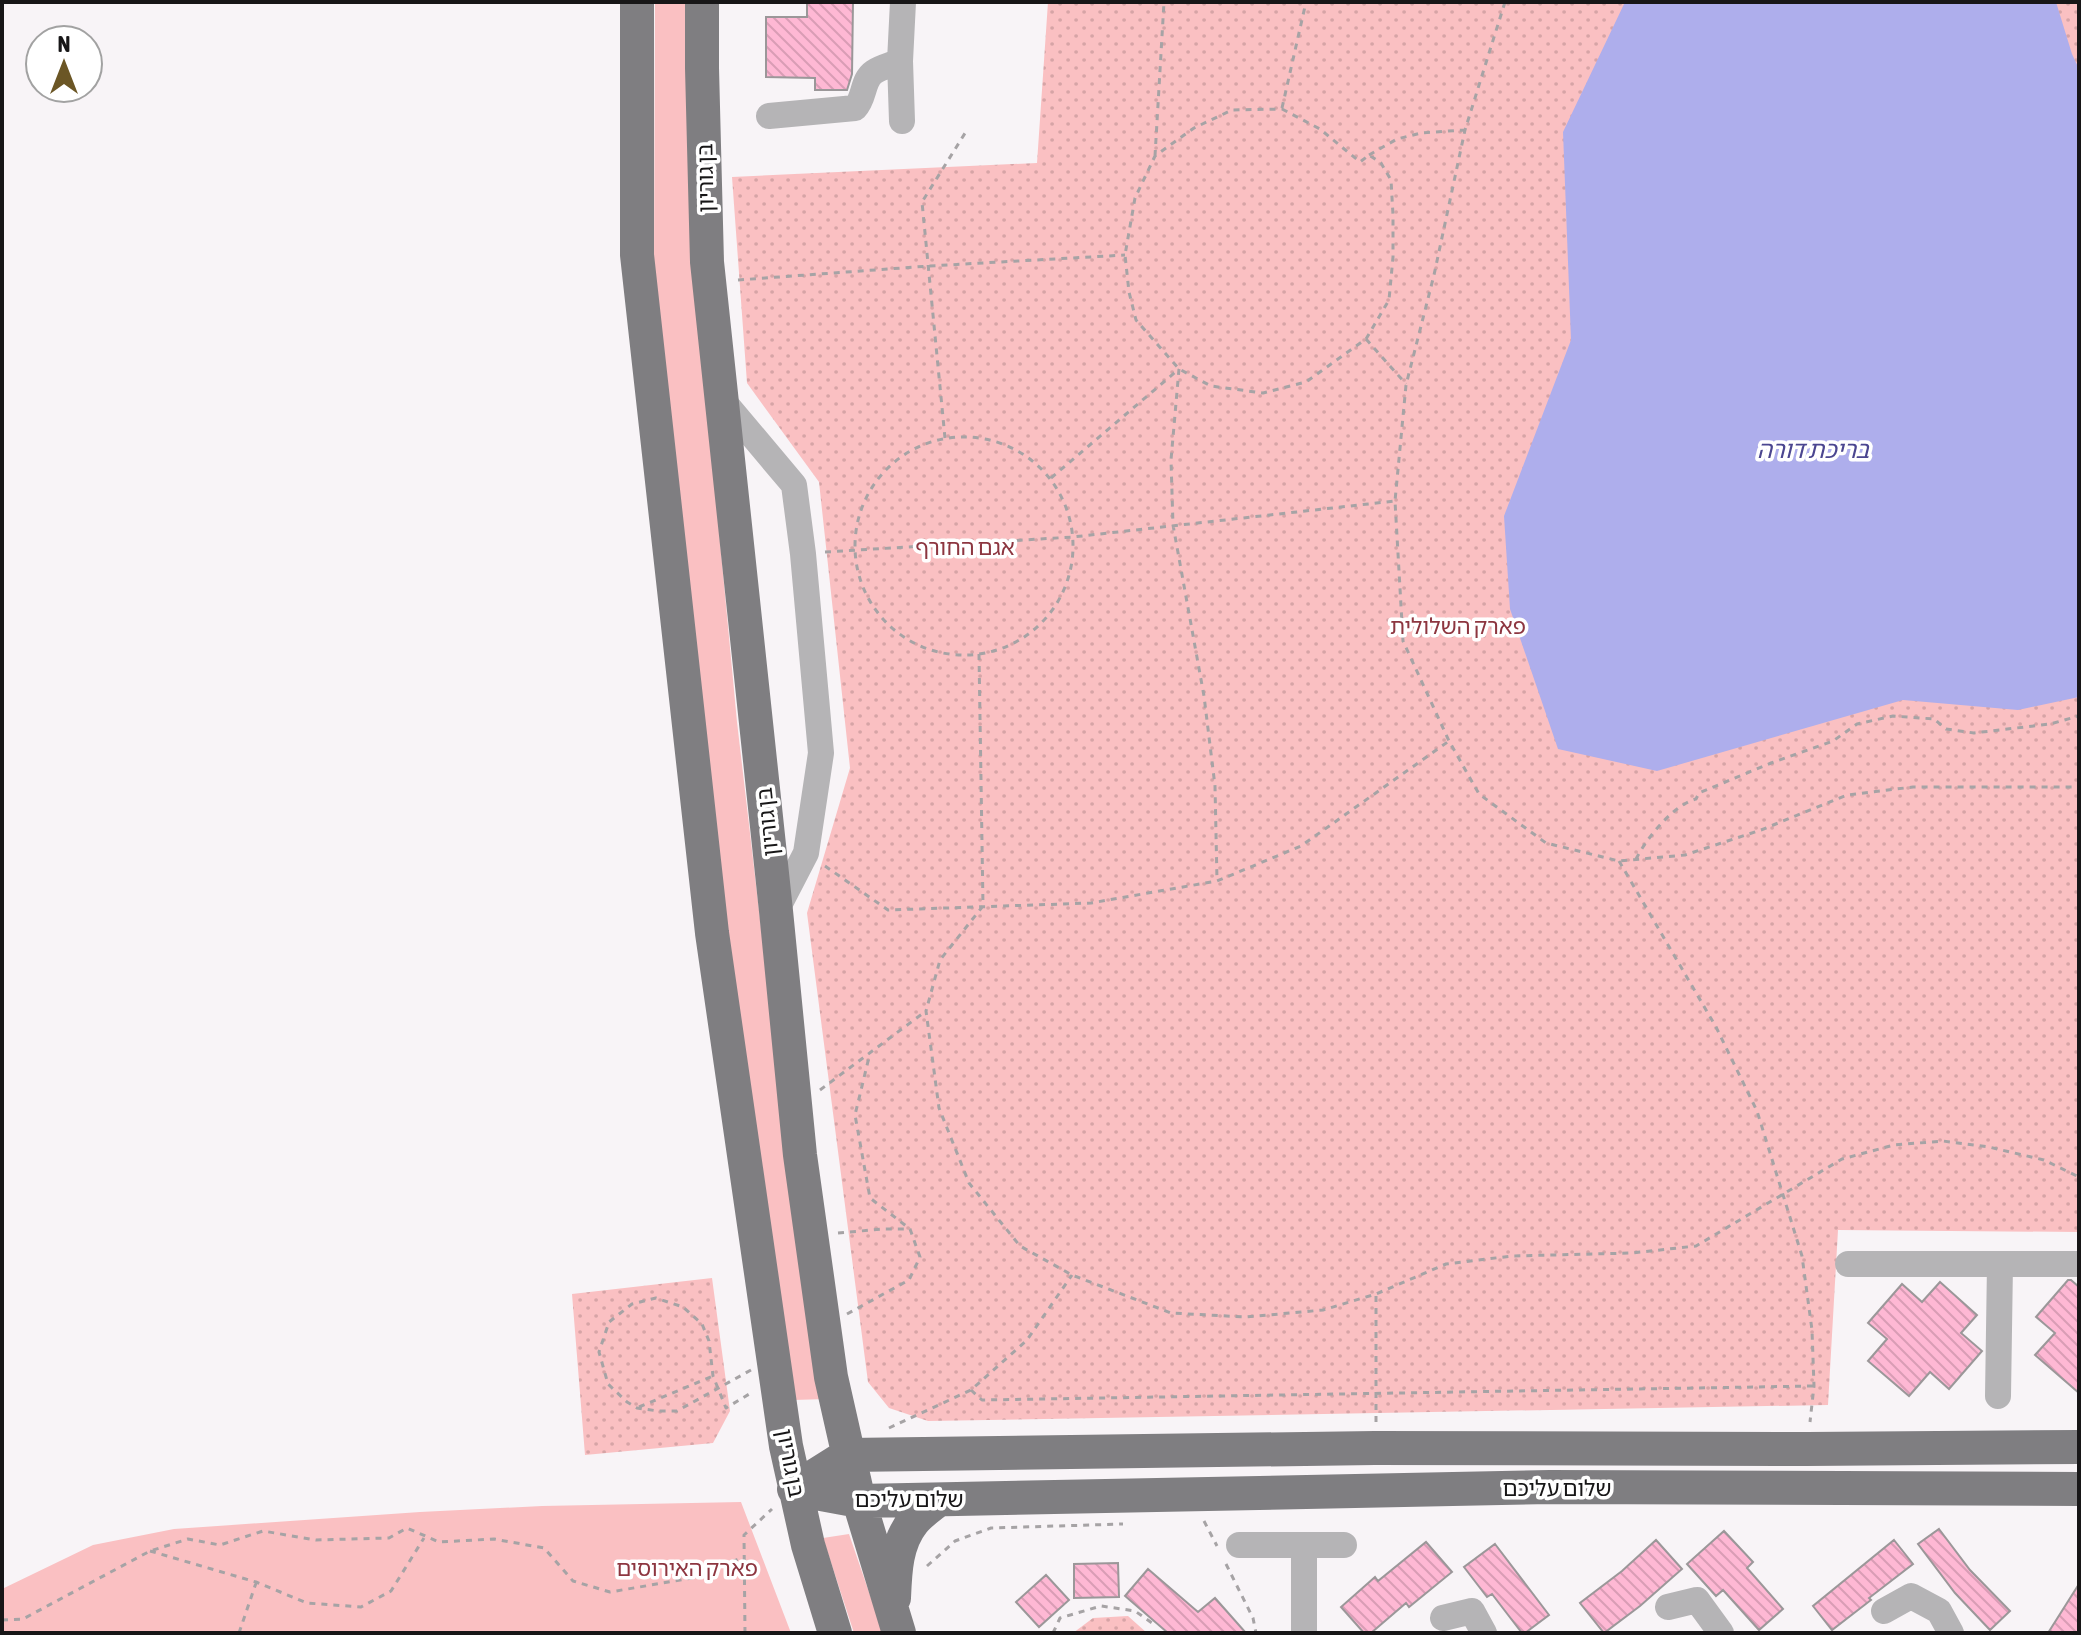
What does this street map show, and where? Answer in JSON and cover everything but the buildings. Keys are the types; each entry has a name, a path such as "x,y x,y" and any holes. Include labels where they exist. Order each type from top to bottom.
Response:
{"main road":[{"name":"בן גוריון","path":"637,2 637,255 712,933 776,1379 783,1499 808,1545 835,1633"},
{"name":"בן גוריון","path":"702,2 707,262 795,1109 831,1377 859,1501 896,1624"},
{"path":"831,1377 841,1398 858,1421 878,1433 965,1453"},
{"name":"שלום עליכם","path":"783,1499 848,1455 1375,1448 2079,1447"},
{"name":"שלום עליכם","path":"783,1499 938,1500 1550,1487 2079,1489"},
{"path":"896,1624 895,1569 902,1539 914,1520 938,1500"}],"street":[{"path":"902,121 900,61 903,2"},
{"path":"769,116 855,108 860,104 873,72 900,61"},
{"path":"720,397 794,485 803,554 821,753 806,853 776,911"},
{"path":"1848,1264 2079,1264"},
{"path":"1998,1396 2000,1264"},
{"path":"1239,1545 1344,1545"},
{"path":"1304,1545 1304,1633"},
{"path":"1884,1611 1911,1596 1939,1611 1951,1633"},
{"path":"1668,1607 1697,1600 1721,1633"},
{"path":"1443,1618 1472,1611 1484,1633"}],"path":[{"path":"1164,2 1155,156 1135,198 1125,255 1136,320 1179,369 1211,386 1263,393 1306,382 1366,339 1389,300 1393,257 1391,180 1381,163 1369,155"},
{"path":"1282,109 1306,2"},
{"path":"1505,2 1465,130 1434,275 1406,385 1395,501 1403,641 1449,741 1479,794 1546,843 1619,861 1685,855 1761,830 1847,795 1913,787 2079,787"},
{"path":"1155,156 1194,128 1232,110 1282,109 1320,129 1360,162 1397,139 1421,133 1465,130"},
{"path":"945,438 922,202 967,130"},
{"path":"738,280 1125,255"},
{"path":"1366,339 1406,385"},
{"path":"1051,478 1179,369"},
{"path":"1179,369 1171,460 1173,525 1204,696 1215,786 1217,881"},
{"path":"975,437 1003,444 1029,458 1051,478 1066,506 1073,537 1071,572 1057,604 1034,630 1004,647 979,654 935,651 903,637 878,613 861,582 856,550 858,517 870,489 890,465 903,456 915,448 945,438 975,437"},
{"path":"803,554 1073,537 1395,501"},
{"path":"979,654 983,906 940,960 926,1011 939,1108 969,1183 1020,1246 1072,1275 1171,1313 1246,1317 1323,1310 1376,1294 1446,1264 1512,1256 1632,1253 1696,1246 1842,1159 1894,1145 1943,1141 1989,1147 2044,1160 2079,1177"},
{"path":"1636,859 1653,832 1687,801 1696,799 1699,793 1833,741 1857,724 1893,716 1926,717 1934,719 1946,729 1974,733 2050,724 2079,716"},
{"path":"806,853 888,910 1091,903 1217,881 1301,846 1449,741"},
{"path":"1619,861 1716,1027 1757,1111 1784,1193 1802,1256 1812,1330 1814,1386 1807,1449"},
{"path":"795,1109 926,1011"},
{"path":"870,1053 855,1115 870,1198 910,1229 920,1257 909,1280"},
{"path":"812,1236 910,1229"},
{"path":"878,1433 971,1390 1027,1340 1072,1275"},
{"path":"1375,1448 1376,1294"},
{"path":"677,1411 637,1408 608,1384 599,1352 609,1322 632,1304 656,1298 683,1307 702,1324 709,1341 713,1376 726,1408"},
{"path":"637,1408 713,1376"},
{"path":"971,1390 982,1400 1814,1386"},
{"path":"745,1633 744,1535 783,1499"},
{"path":"927,1566 955,1541 991,1528 1135,1523"},
{"path":"2,1620 23,1619 150,1551 188,1539 220,1545 263,1531 316,1540 389,1538 407,1528 439,1542 494,1539 544,1548 573,1581 610,1592 698,1577 743,1557"},
{"path":"150,1551 256,1582 307,1603 361,1607 391,1591 425,1536"},
{"path":"239,1633 256,1582"},
{"path":"1053,1633 1060,1618 1101,1606 1135,1611 1152,1623"}],"green space":[{"path":"655,2 687,2 692,244 737,722 789,1167 826,1399 794,1400 724,928 654,264"},
{"name":"פארק השלולית","path":"1048,2 2079,2 2079,1232 1838,1230 1828,1405 928,1421 889,1408 868,1382 807,913 850,768 819,482 747,383 732,177 1037,163"},
{"path":"712,1278 730,1411 713,1443 585,1455 572,1294"},
{"name":"פארק האירוסים","path":"741,1502 791,1633 2,1633 2,1589 93,1545 174,1529 542,1506"},
{"path":"849,1534 883,1633 854,1633 823,1538"},
{"path":"1128,1616 1147,1633 1073,1633 1093,1618"}],"water":[{"name":"בריכת דורה","path":"1625,2 2056,2 2079,69 2079,697 2018,710 1903,700 1657,771 1558,749 1510,609 1504,516 1571,340 1563,132"}],"park label":[{"name":"אגם החורף","path":"965,547"}]}
